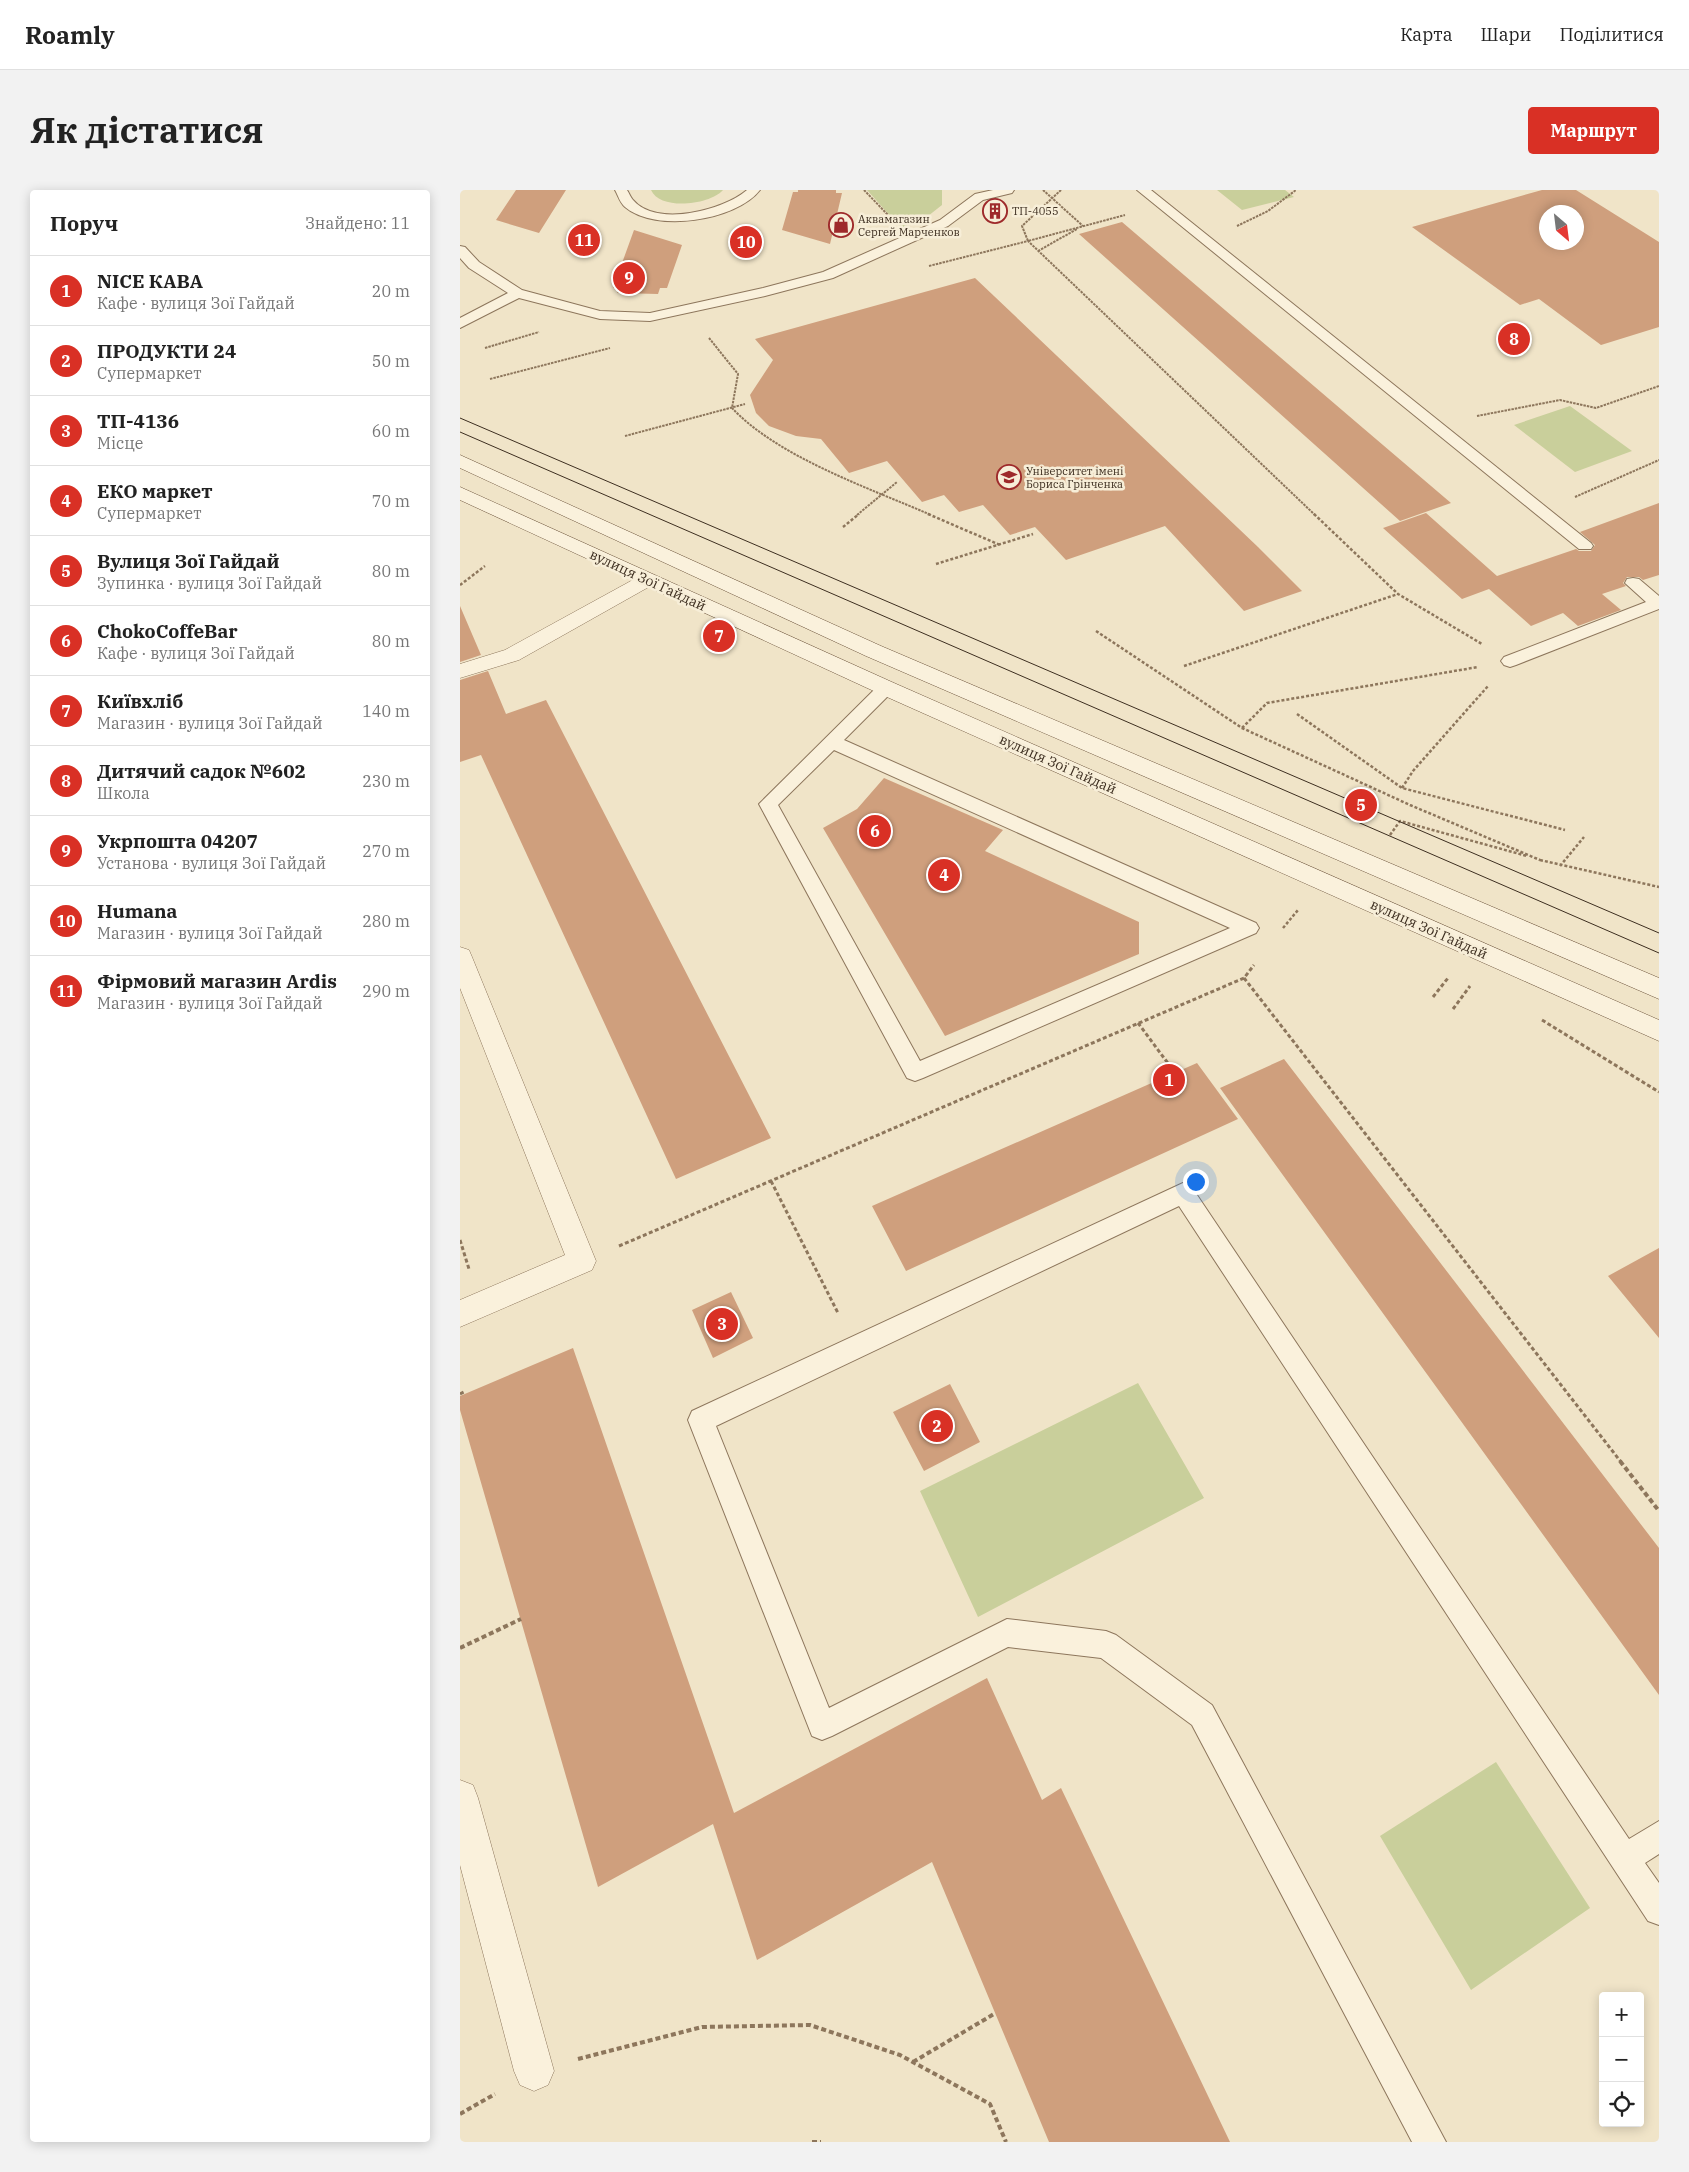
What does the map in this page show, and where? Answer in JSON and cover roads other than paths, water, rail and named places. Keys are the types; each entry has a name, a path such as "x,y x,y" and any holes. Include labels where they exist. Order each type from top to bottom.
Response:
{"main road":[{"name":"вулиця Зої Гайдай","path":"460,460 662,555 931,677 1659,988"},
{"name":"вулиця Зої Гайдай","path":"460,493 886,688 1659,1031"},
{"path":"460,671 512,655 647,580"},
{"path":"460,957 582,1261 460,1314"},
{"path":"460,1798 534,2071"}],"lane":[{"path":"621,190 623,199 633,208 649,214 670,217 693,217 716,213 735,206 754,190"},
{"path":"460,250 474,265 517,293 600,315 650,317 764,292 828,274 944,223 976,194 1008,190"},
{"path":"1143,190 1585,546"},
{"path":"460,324 517,293"},
{"path":"1510,661 1658,603 1634,583"},
{"path":"832,742 1249,928 914,1072 768,804 886,688"},
{"path":"1430,2142 1202,1715 1106,1645 1007,1633 822,1726 701,1420 1183,1193 1659,1910"},
{"path":"1625,1859 1659,1836"}],"tram line":[{"path":"460,418 1659,933"},
{"path":"460,432 1659,953"}],"place":[{"name":"ТП-4055","path":"995,211"},
{"name":"Аквамагазин Сергей Марченков","path":"841,225"},
{"name":"Фірмовий магазин Ardis","path":"584,240"},
{"name":"Humana","path":"746,242"},
{"name":"Укрпошта 04207","path":"629,278"},
{"name":"Дитячий садок №602","path":"1514,339"},
{"name":"Університет імені Бориса Грінченка","path":"1009,477"},
{"name":"Київхліб","path":"719,636"},
{"name":"Вулиця Зої Гайдай","path":"1361,805"},
{"name":"ChokoCoffeBar","path":"875,831"},
{"name":"ЕКО маркет","path":"944,875"},
{"name":"NICE КАВА","path":"1169,1080"},
{"name":"ТП-4136","path":"722,1324"},
{"name":"ПРОДУКТИ 24","path":"937,1426"}]}
